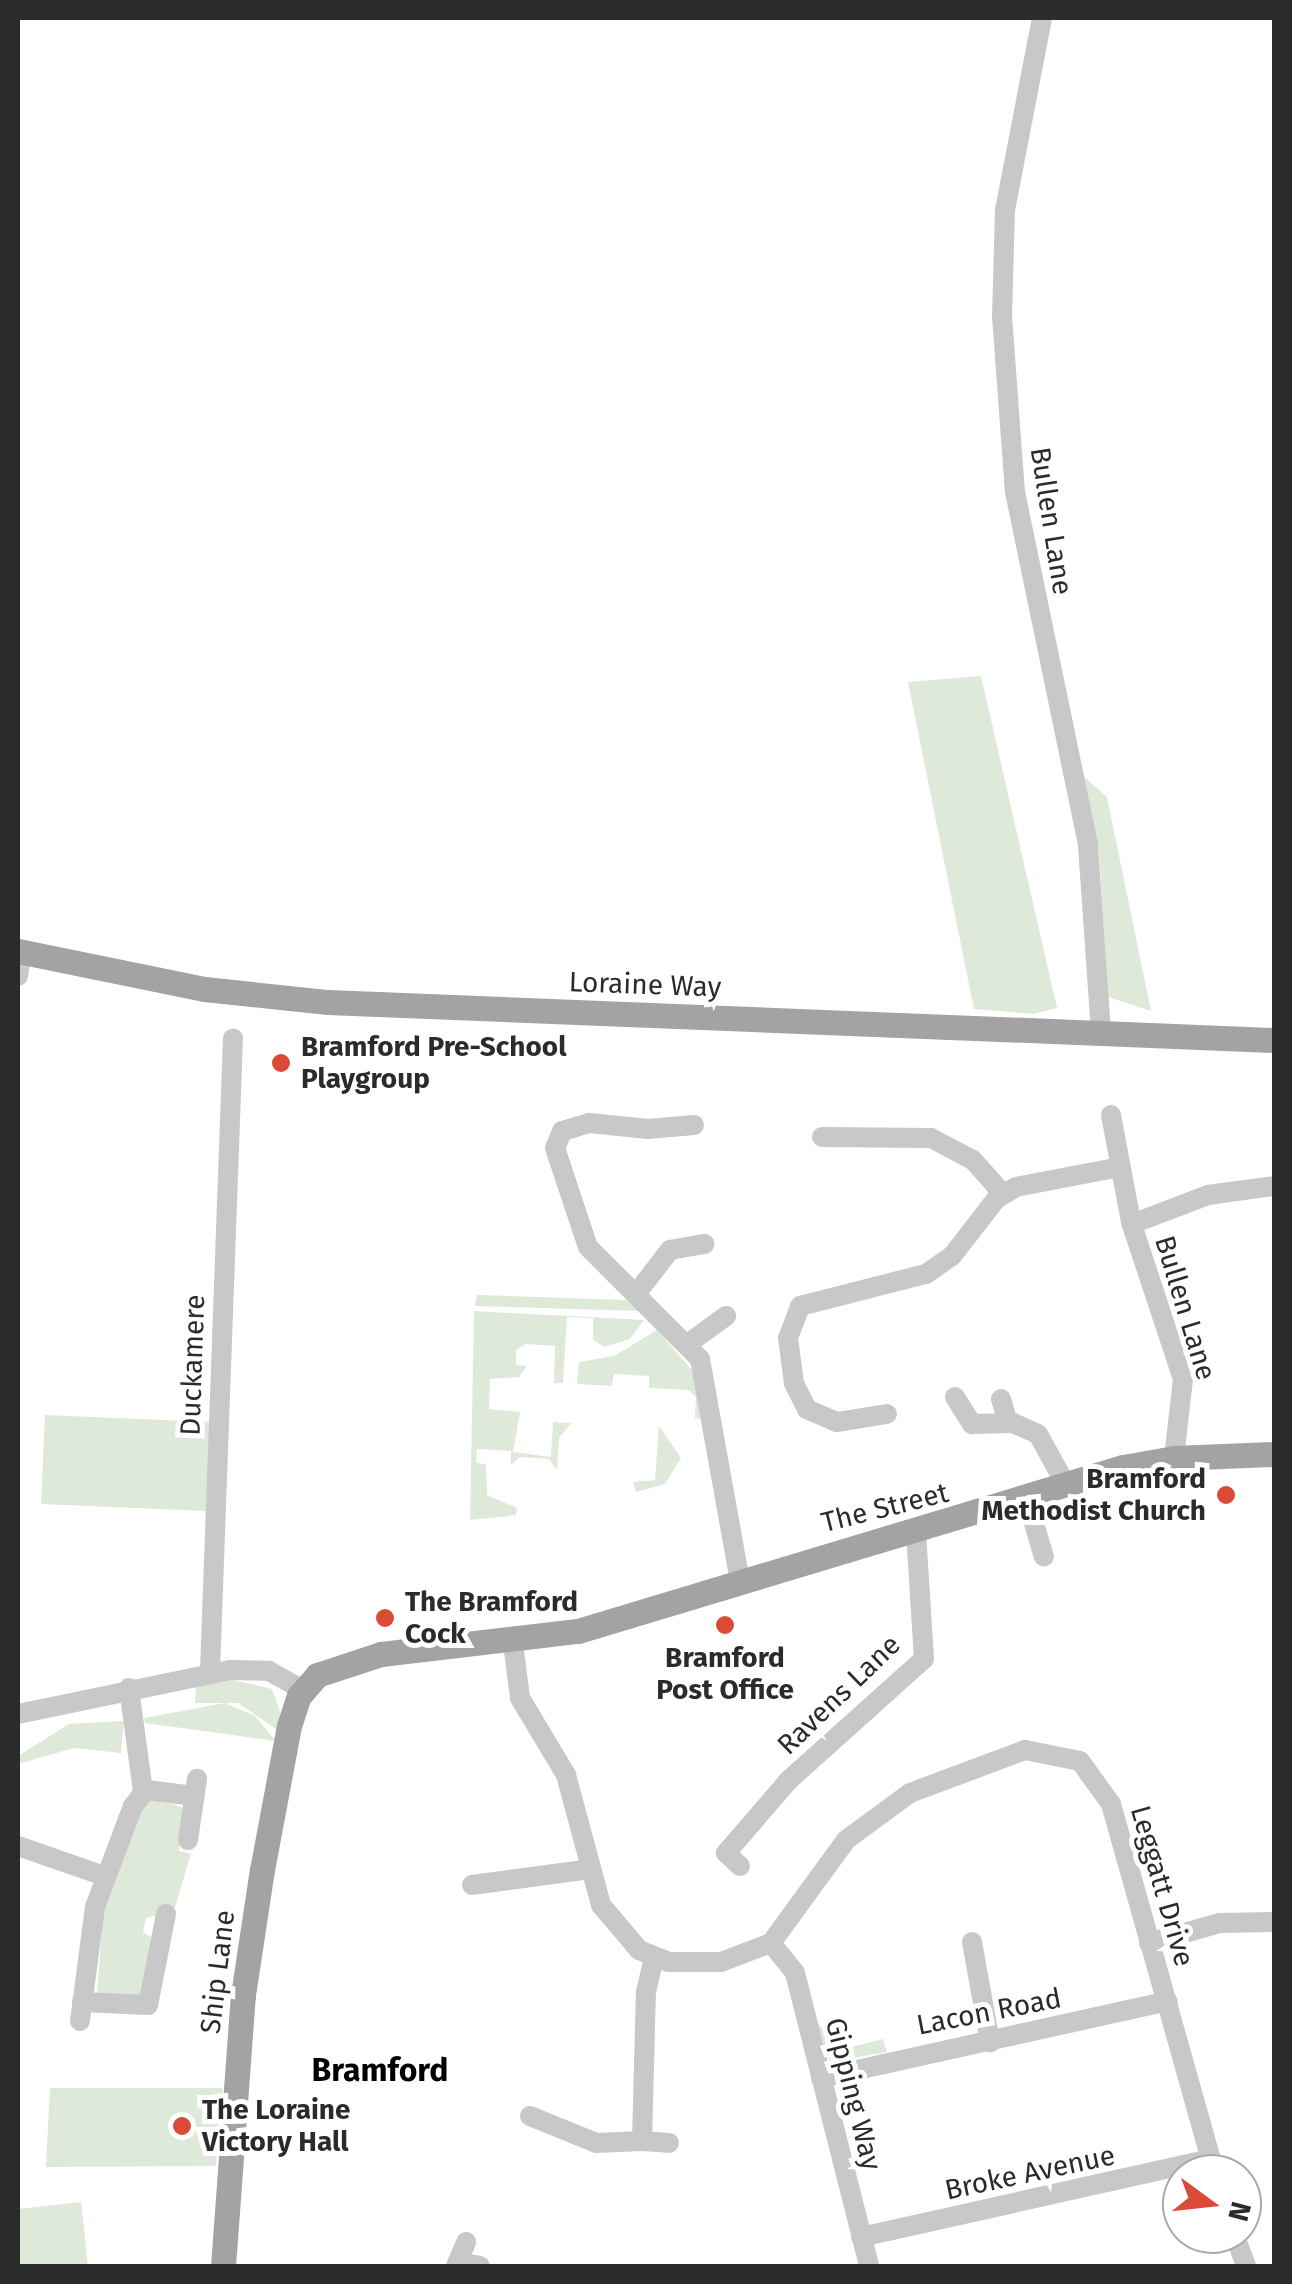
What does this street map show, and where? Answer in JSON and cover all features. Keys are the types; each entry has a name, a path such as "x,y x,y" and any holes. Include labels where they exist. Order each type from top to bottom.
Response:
{"main road":[{"name":"Loraine Way","path":"19,960 218,991 328,1002 1274,1040"},
{"name":"The Street","path":"303,1690 324,1672 373,1656 513,1642 578,1631 1027,1500 1066,1485 1174,1458 1274,1454"},
{"name":"Ship Lane","path":"223,2266 244,1995 285,1742 303,1690"}],"street":[{"name":"Bullen Lane","path":"1042,18 1005,210 1003,331 1015,492 1083,815 1102,1031"},
{"name":"Duckamere","path":"210,1672 233,1038"},
{"path":"232,1060 254,1061"},
{"name":"Bullen Lane","path":"1111,1115 1132,1224 1183,1379 1174,1458"},
{"path":"696,1124 648,1129 589,1123 556,1140 588,1247 688,1343 709,1388 718,1479 740,1582"},
{"path":"822,1137 931,1138 972,1160 1003,1194"},
{"path":"887,1414 838,1422 806,1408 794,1383 788,1338 795,1312 812,1298 926,1274 952,1256 1003,1194 1120,1167"},
{"path":"1132,1224 1208,1196 1274,1186"},
{"path":"636,1294 670,1250 704,1244"},
{"path":"688,1343 726,1316"},
{"path":"955,1397 972,1424 1008,1423 1044,1440 1066,1485"},
{"path":"1001,1398 1008,1423"},
{"path":"1027,1500 1044,1558"},
{"name":"Ravens Lane","path":"740,1866 726,1853 790,1780 924,1659 916,1532"},
{"path":"513,1642 520,1698 566,1775 590,1869 608,1918 654,1957 705,1965 772,1943"},
{"path":"21,1718 129,1688 210,1672 263,1670 303,1690"},
{"path":"129,1688 143,1791 104,1876 81,2011 148,2006 166,1914"},
{"name":"Leggatt Drive","path":"772,1943 846,1840 875,1814 910,1793 1025,1750 1055,1751 1080,1762 1096,1778 1111,1804 1209,2154"},
{"path":"143,1791 196,1788 188,1840"},
{"path":"18,1846 104,1876"},
{"path":"472,1885 590,1869"},
{"path":"1149,1942 1220,1922 1274,1922"},
{"path":"972,1942 990,2042"},
{"name":"Gipping Way","path":"772,1943 795,1973 868,2266"},
{"path":"642,2142 646,1992 654,1957"},
{"name":"Lacon Road","path":"820,2078 925,2050 990,2042 1168,2002"},
{"path":"530,2116 596,2143 669,2142"},
{"name":"Broke Avenue","path":"861,2237 1162,2177"},
{"path":"460,2257 480,2266"}],"green space":[{"path":"981,676 1057,1008 1033,1014 974,1009 908,682"},
{"path":"1082,775 1107,797 1151,1011 1108,997 1099,853"},
{"path":"477,1295 626,1300 640,1311 475,1306"},
{"path":"474,1311 644,1320 630,1339 605,1347 593,1340 593,1318 567,1317 563,1383 554,1383 555,1346 526,1344 516,1350 516,1365 527,1366 519,1377 490,1379 489,1409 520,1412 513,1452 551,1457 553,1422 571,1423 559,1438 557,1470 549,1459 520,1457 511,1465 511,1451 477,1449 476,1463 486,1464 487,1495 517,1508 516,1515 470,1520"},
{"path":"657,1330 692,1370 702,1419 695,1418 696,1397 689,1390 649,1388 649,1376 614,1374 612,1386 577,1384 579,1362 614,1356"},
{"path":"45,1415 210,1422 206,1511 41,1504"},
{"path":"659,1426 681,1458 665,1484 636,1492 633,1482 655,1480"},
{"path":"234,1680 272,1689 281,1715 279,1731 238,1703 195,1703 196,1683"},
{"path":"225,1703 255,1716 276,1741 145,1723 144,1718"},
{"path":"124,1721 121,1753 74,1748 18,1764 18,1756 69,1724"},
{"path":"154,1798 184,1808 179,1851 191,1854 174,1911 146,1918 143,1932 155,1940 141,1998 97,1994 104,1902 144,1804"},
{"path":"815,2020 840,2050 883,2039 887,2052 830,2062"},
{"path":"50,2088 223,2088 216,2166 46,2167"},
{"path":"81,2202 88,2266 18,2266 18,2209"}],"place":[{"name":"Bramford Pre-School Playgroup","path":"281,1063"},
{"name":"Bramford Methodist Church","path":"1226,1495"},
{"name":"The Bramford Cock","path":"385,1618"},
{"name":"Bramford Post Office","path":"725,1625"},
{"name":"The Loraine Victory Hall","path":"182,2126"}],"district":[{"name":"Bramford","path":"380,2070"}]}
